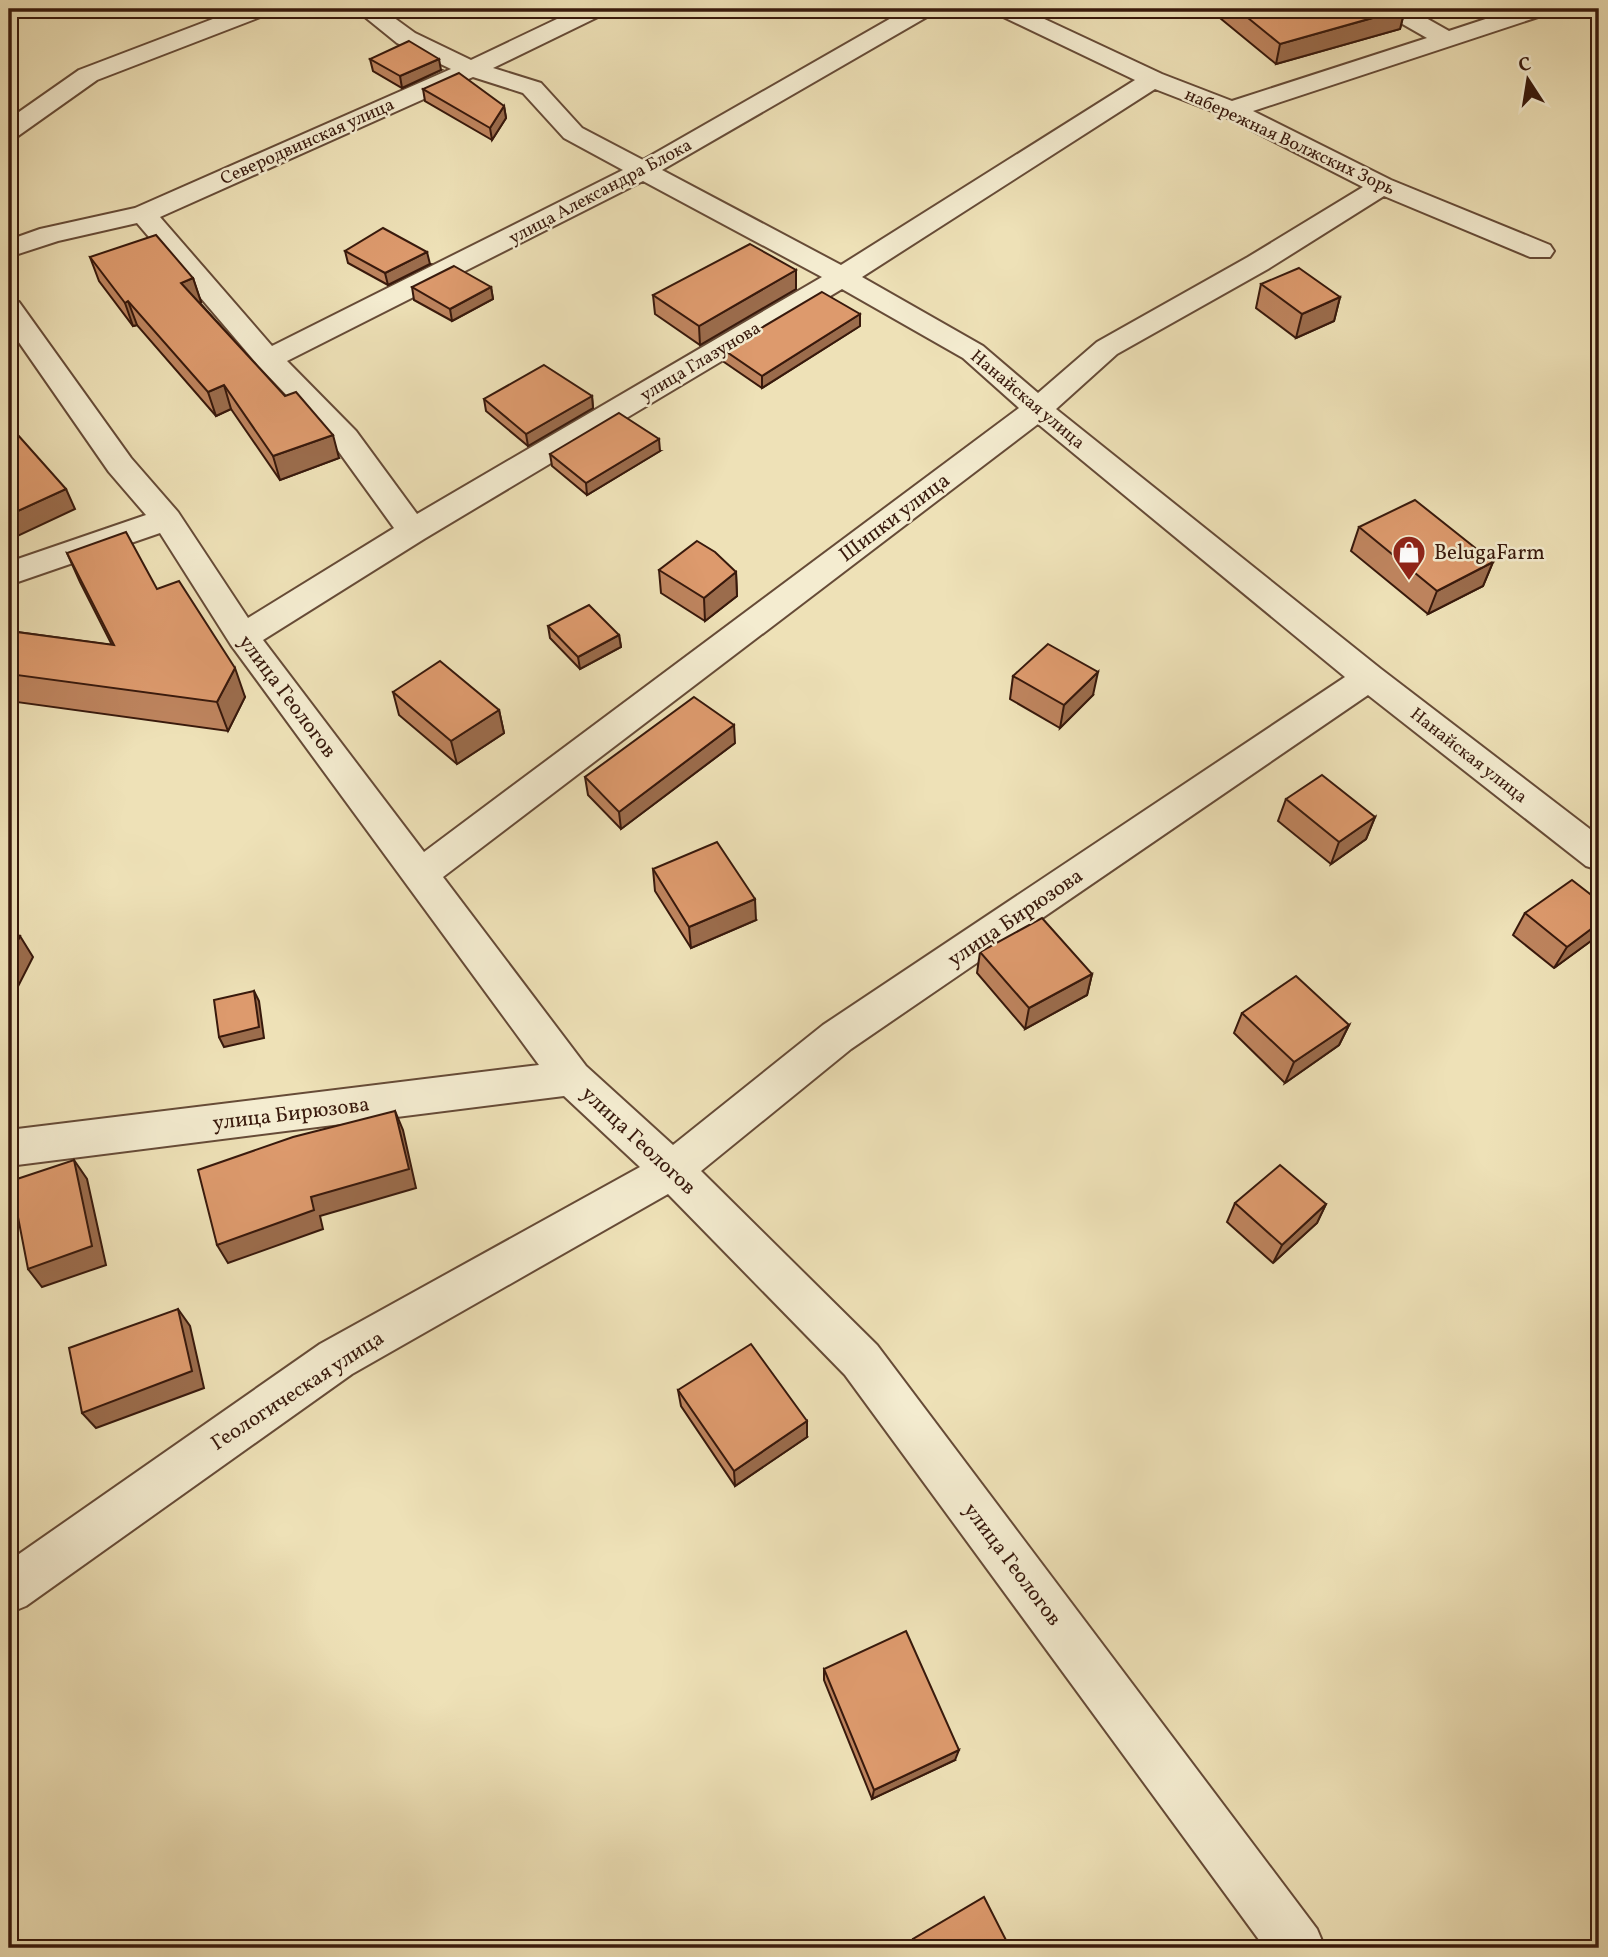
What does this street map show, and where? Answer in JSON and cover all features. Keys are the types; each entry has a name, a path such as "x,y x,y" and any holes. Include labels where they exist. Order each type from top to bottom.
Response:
{"street":[{"path":"9,131 88,75 260,9"},
{"name":"Нанайская улица","path":"367,9 405,38 471,69 531,88 573,133 842,277 972,352 1038,409 1369,678 1599,856"},
{"name":"Северодвинская улица","path":"9,249 50,235 143,214 471,69 596,9"},
{"name":"улица Александра Блока","path":"268,359 644,170 924,9"},
{"name":"набережная Волжских Зорь","path":"1005,9 1153,79 1231,110 1382,186 1539,251"},
{"path":"1393,9 1447,39"},
{"path":"1231,110 1539,9"},
{"name":"улица Глазунова","path":"243,637 413,531 842,277 1153,79"},
{"name":"Шипки улица","path":"422,873 1038,409 1107,348 1258,263 1382,186"},
{"path":"143,214 268,359 345,438 413,531"},
{"name":"улица Геологов","path":"14,326 120,465 167,519 243,637 572,1077 672,1171 861,1360 1270,1906 1298,1948"},
{"path":"9,574 167,519"},
{"name":"улица Бирюзова","path":"672,1171 837,1037 1369,678"},
{"name":"улица Бирюзова","path":"9,1148 572,1077"},
{"name":"Геологическая улица","path":"9,1588 336,1359 672,1171"}],"building":[{"path":"1237,9 1404,9 1280,44"},
{"path":"409,41 439,59 400,76 370,59"},
{"path":"459,73 504,106 490,128 423,89"},
{"path":"383,228 427,252 385,273 345,251"},
{"path":"156,235 193,278 181,283 285,396 296,392 333,435 273,456 224,385 208,392 128,301 125,303 90,257"},
{"path":"750,244 796,270 699,326 653,295"},
{"path":"454,266 491,287 450,309 412,287"},
{"path":"1299,268 1340,297 1302,314 1261,284"},
{"path":"822,292 860,314 762,376 724,350"},
{"path":"544,365 592,396 526,434 484,399"},
{"path":"619,413 659,439 586,483 550,454"},
{"path":"9,425 66,489 9,515"},
{"path":"1415,500 1493,562 1437,591 1359,527"},
{"path":"126,532 157,589 179,581 235,668 217,702 9,674 9,631 114,645 67,553"},
{"path":"697,541 715,552 736,572 704,598 659,570"},
{"path":"589,605 619,635 578,657 548,626"},
{"path":"1048,644 1098,672 1064,705 1013,676"},
{"path":"440,661 499,710 451,741 393,692"},
{"path":"694,697 734,725 619,812 585,777"},
{"path":"1322,775 1375,817 1339,842 1286,799"},
{"path":"717,842 755,899 689,927 653,869"},
{"path":"1572,880 1599,901 1599,923 1567,947 1525,913"},
{"path":"1042,918 1092,974 1029,1008 980,952"},
{"path":"9,935 20,936 9,957"},
{"path":"1296,976 1349,1025 1294,1062 1242,1013"},
{"path":"254,991 259,1027 219,1037 214,1000"},
{"path":"395,1111 409,1169 311,1197 314,1210 217,1245 198,1170 293,1137"},
{"path":"74,1160 92,1246 28,1269 11,1181"},
{"path":"1280,1165 1326,1204 1282,1245 1235,1203"},
{"path":"178,1309 192,1371 82,1413 69,1348"},
{"path":"751,1344 807,1421 734,1471 678,1390"},
{"path":"906,1631 959,1750 874,1790 824,1669"},
{"path":"984,1897 1010,1948 917,1948 913,1939"}],"place":[{"name":"BelugaFarm","path":"1409,582"}]}
